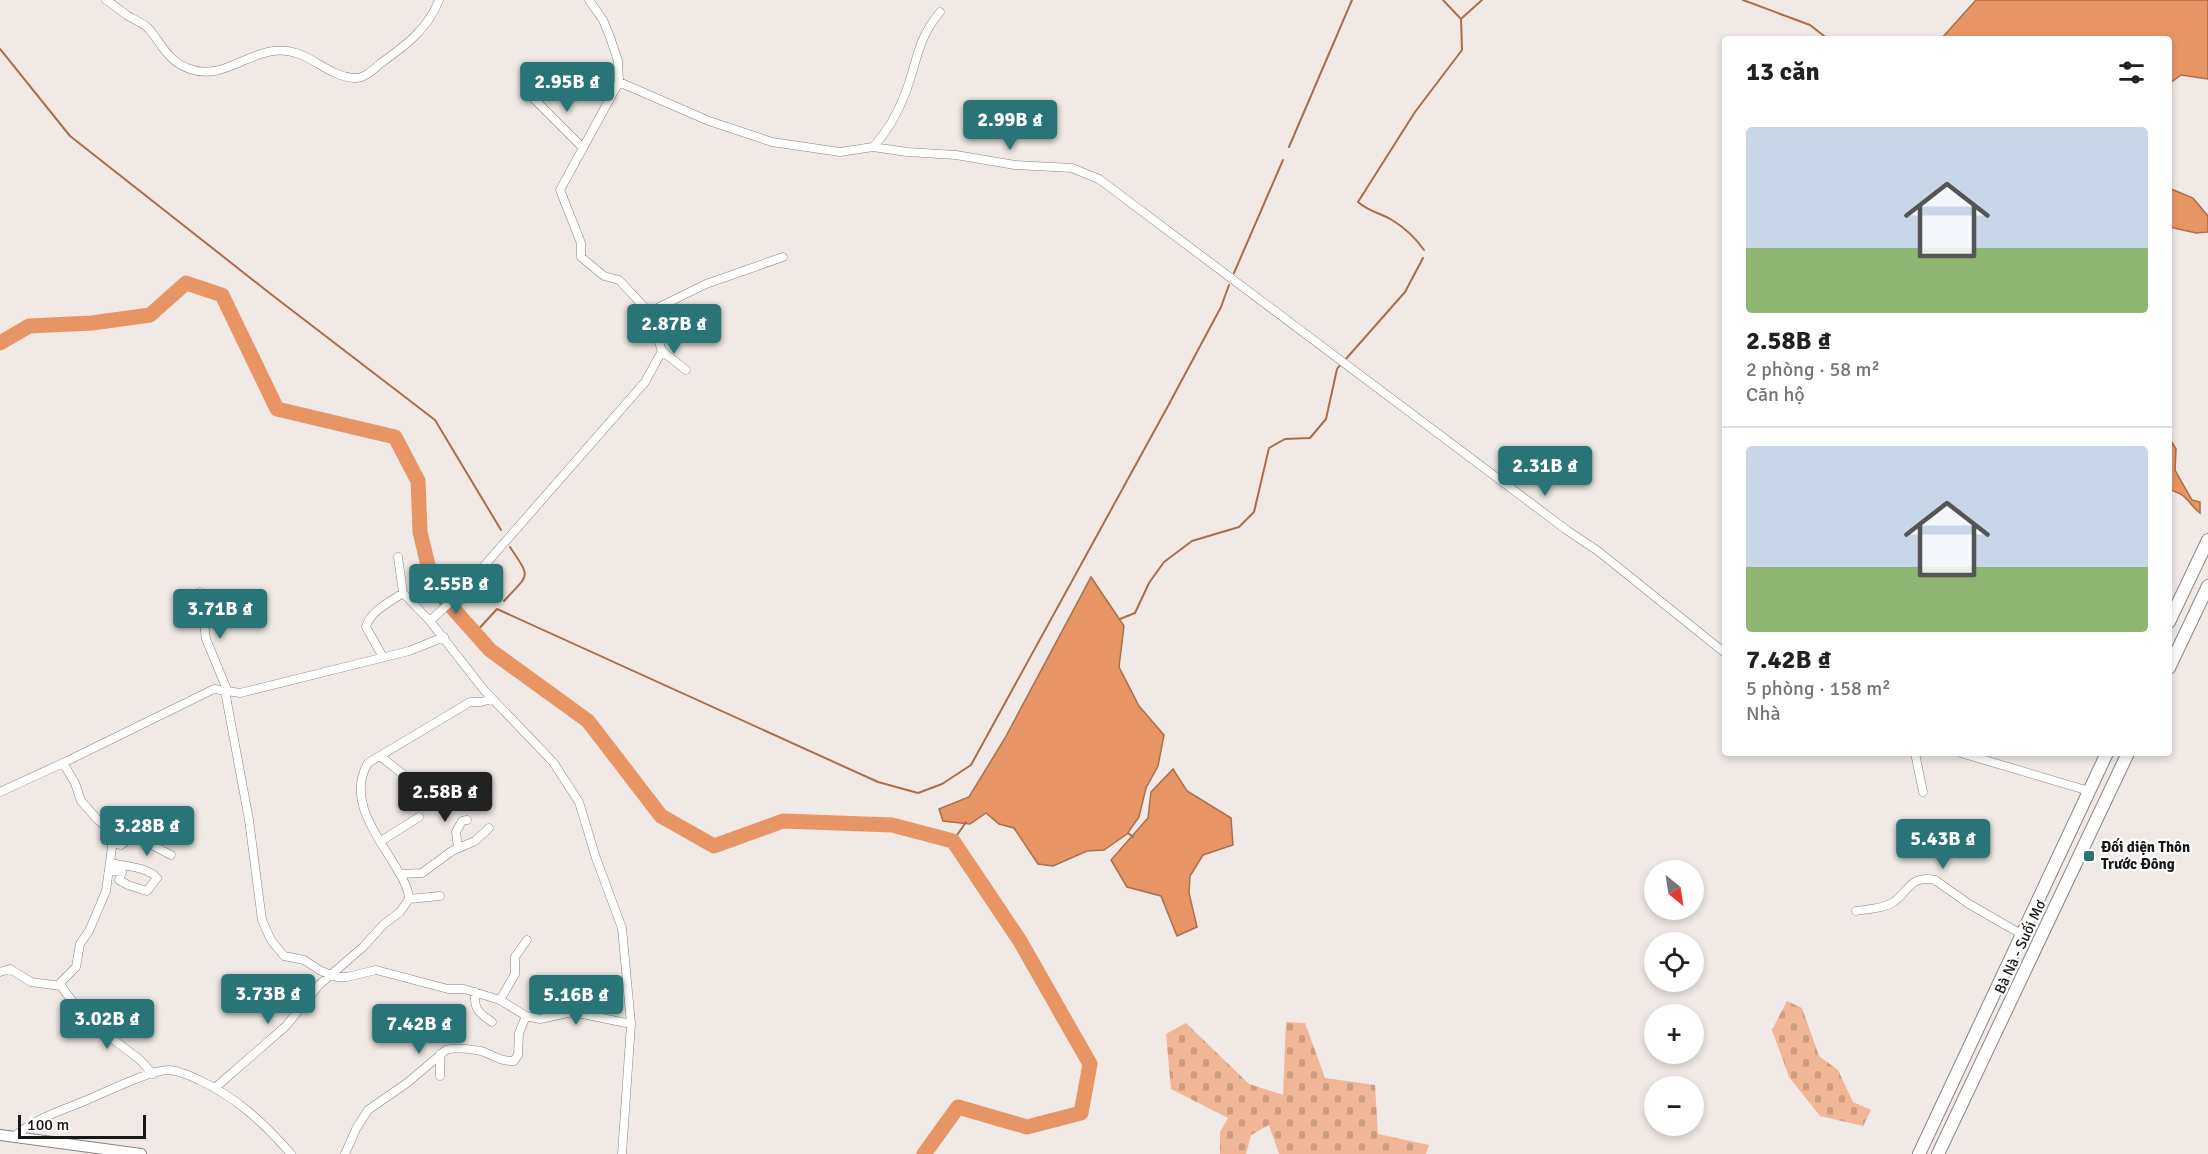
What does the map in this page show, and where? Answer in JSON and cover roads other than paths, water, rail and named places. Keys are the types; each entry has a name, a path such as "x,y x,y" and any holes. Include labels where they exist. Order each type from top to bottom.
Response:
{"main road":[{"path":"2172,616 2208,540"},
{"path":"2172,662 2208,586"},
{"name":"Bà Nà - Suối Mơ","path":"1918,1154 2106,756"},
{"name":"Bà Nà - Suối Mơ","path":"1938,1154 2127,756"},
{"path":"2089,791 2107,797"}],"street":[{"path":"106,0 147,26 161,49 178,64 192,70 217,71 243,62 252,56 288,50 344,76 356,78 366,75 406,46 436,9 440,0"},
{"path":"588,0 603,20 610,37 618,61 619,82 560,190 581,243 581,257 604,276 619,280 649,312 662,351 686,370"},
{"path":"873,147 888,130 895,117 906,93 925,32 940,12"},
{"path":"619,82 709,121 772,142 840,152 873,147 956,155 1015,165 1072,168 1099,179 1568,531 1598,551 1722,651"},
{"path":"532,98 584,148"},
{"path":"649,312 706,284 783,257"},
{"path":"431,621 462,590 645,382 662,351"},
{"path":"398,557 403,593 431,621 492,699 553,762 579,802 596,858 622,928 631,1024 622,1154"},
{"path":"200,592 206,639 226,691 249,820 264,927 284,956 304,960 330,974 347,977 369,970 385,971 448,990 464,989 500,1000 526,1016 540,1019 573,1012 631,1024"},
{"path":"383,657 366,627 368,619 403,593"},
{"path":"0,792 214,688 240,693 409,651 444,637"},
{"path":"409,899 400,874 363,810 361,786 364,769 368,763 470,702 492,699"},
{"path":"380,756 404,776"},
{"path":"1916,756 1923,792"},
{"path":"1971,756 2089,791"},
{"path":"61,986 61,982 76,967 80,944 89,931 106,891 112,843 110,830 81,801 75,783 63,763"},
{"path":"112,843 121,845 158,815 164,820"},
{"path":"381,841 407,827 419,817"},
{"path":"458,848 458,826 462,821 467,820"},
{"path":"400,874 422,873 458,848 476,841 489,828"},
{"path":"132,837 171,855"},
{"path":"110,867 144,870 153,873 157,878 147,891 119,880 122,872 110,867"},
{"path":"1856,911 1893,903 1917,880 1928,878 1935,880 1961,899 2021,934"},
{"path":"216,1087 286,1026 311,993 363,947 384,924 400,912 409,899 440,896"},
{"path":"500,1000 515,974 515,957 527,940"},
{"path":"0,972 10,969 31,982 61,986 78,1009 98,1028 139,1059 153,1074"},
{"path":"475,992 474,1003 478,1011 492,1022"},
{"path":"345,1154 356,1129 368,1110 407,1083 440,1054 452,1048 480,1051 506,1062 514,1061 518,1055 519,1033 526,1016"},
{"path":"440,1054 440,1076"},
{"path":"14,1137 43,1119 129,1082 167,1070 184,1073 216,1087 233,1098 268,1128 291,1154"},
{"path":"0,1135 141,1154"}],"waterway":[{"path":"1289,147 1352,0"},
{"path":"1424,250 1401,226 1358,202 1415,112 1462,50 1461,19 1443,0"},
{"path":"1462,18 1482,0"},
{"path":"1743,0 1810,25 1824,36"},
{"path":"0,49 70,136 435,420 501,530"},
{"path":"1234,273 1283,160"},
{"path":"1345,360 1405,292 1423,258"},
{"path":"0,343 29,326 92,323 150,315 186,283 222,295 277,409 395,437 418,481 420,532 433,586 490,650 588,721 661,816 714,846 783,821 892,825 953,841 1020,941 1090,1064 1081,1113 1027,1127 958,1107 924,1154"},
{"path":"497,609 878,782 918,793 942,784 971,765 1168,406 1221,307 1229,285"},
{"path":"1120,619 1135,613 1149,583 1164,562 1192,541 1239,527 1254,512 1269,448 1285,439 1310,438 1326,419 1337,369 1341,364"},
{"path":"504,601 525,576 522,565 510,547"},
{"path":"475,633 497,609"},
{"path":"953,841 966,822"},
{"path":"1128,833 1133,837"}],"place":[{"name":"Đối diện Thôn Trước Đông","path":"2089,856"}]}
